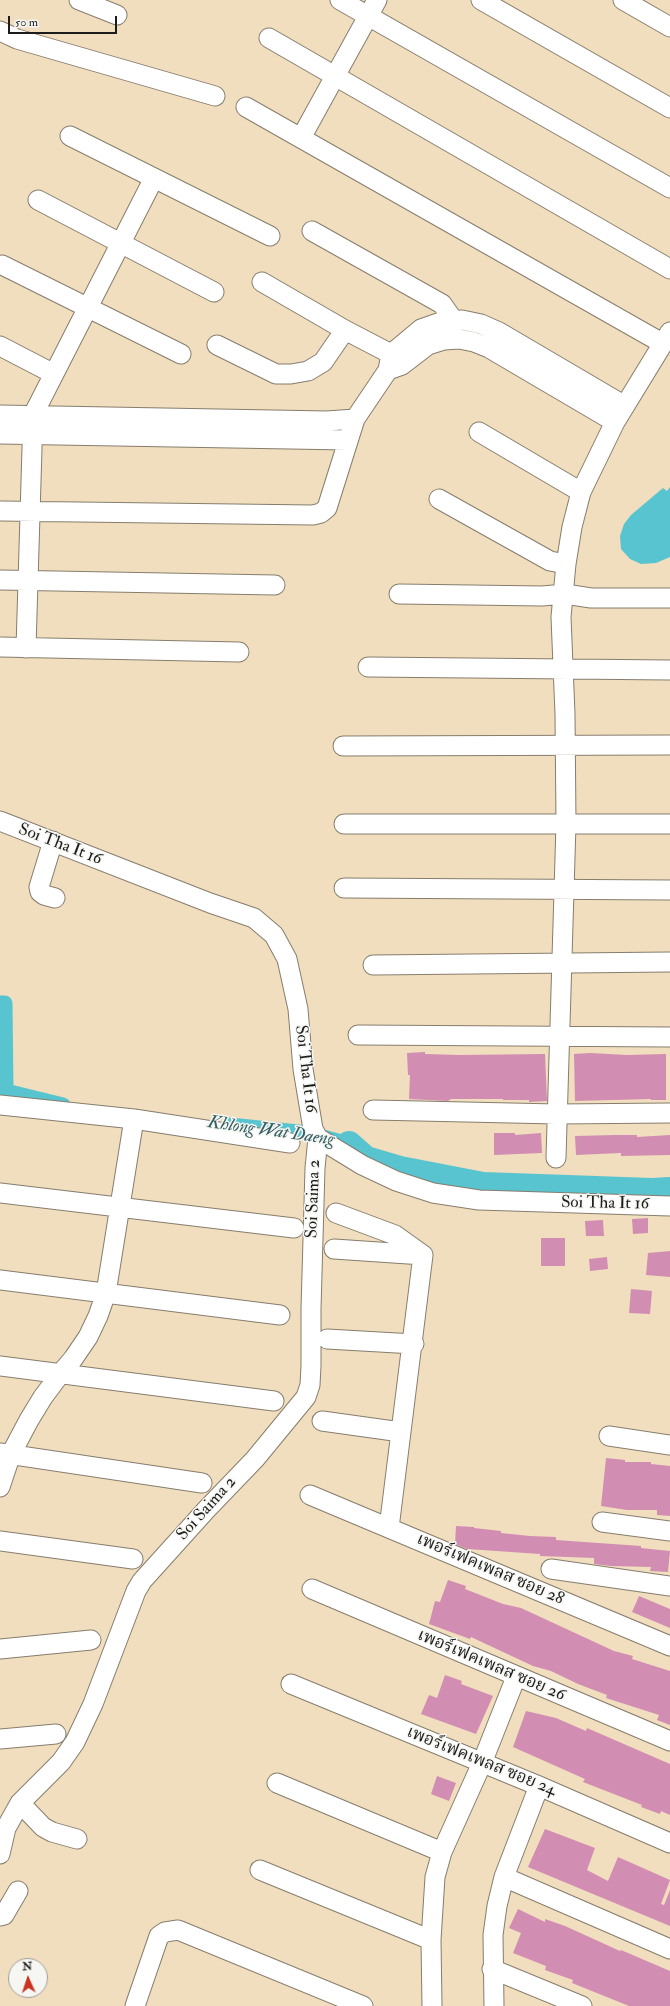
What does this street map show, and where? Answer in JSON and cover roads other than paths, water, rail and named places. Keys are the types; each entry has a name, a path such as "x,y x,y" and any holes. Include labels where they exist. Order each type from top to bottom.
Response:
{"street":[{"path":"79,0 116,15"},
{"path":"340,0 373,8 670,188"},
{"path":"481,0 670,108"},
{"path":"623,0 670,27"},
{"path":"301,138 373,8"},
{"path":"0,31 17,39 215,96"},
{"path":"269,38 670,269"},
{"path":"246,107 666,338 615,422 582,492 572,527 566,564 561,617 566,824 556,1158"},
{"path":"70,136 270,236"},
{"path":"26,648 29,512 34,415 154,178"},
{"path":"38,200 214,292"},
{"path":"312,231 442,304 454,320"},
{"path":"2,265 181,354"},
{"path":"262,282 345,330 394,363"},
{"path":"0,512 313,515 321,513 326,508 355,418 421,328 441,322 462,320 481,324 499,332 625,406"},
{"path":"217,345 276,374 291,374 308,370 323,362 345,330"},
{"path":"394,363 428,345 444,340 459,339 474,342 489,348 615,422"},
{"path":"0,346 54,374"},
{"path":"0,415 327,421 355,418"},
{"path":"233,419 233,438"},
{"path":"479,432 582,492"},
{"path":"0,434 348,440"},
{"path":"439,499 550,560 566,564"},
{"path":"0,580 275,585"},
{"path":"399,594 542,596 564,594 591,598 670,598"},
{"path":"0,647 239,652"},
{"path":"368,667 670,670"},
{"path":"343,746 670,745"},
{"name":"Soi Tha It 16","path":"0,821 210,903 254,918 274,935 287,959 298,1009 303,1070 313,1129 318,1138 362,1165 396,1181 433,1193 479,1200 670,1206"},
{"path":"344,824 670,824"},
{"path":"52,841 39,887 40,892 44,895 55,898"},
{"path":"344,888 670,890"},
{"path":"373,965 670,962"},
{"path":"358,1035 670,1037"},
{"path":"0,1105 134,1119 290,1144"},
{"path":"373,1110 558,1114 670,1113"},
{"path":"0,1487 6,1454 61,1373 73,1360 88,1337 106,1293 134,1119"},
{"name":"Soi Saima 2","path":"0,1854 6,1828 20,1803 61,1762 75,1742 94,1704 136,1591 142,1581 206,1510 255,1459 306,1397 310,1385 311,1366 311,1285 315,1168 318,1138"},
{"path":"0,1193 294,1228"},
{"path":"336,1213 395,1235 424,1255"},
{"path":"334,1249 424,1255"},
{"path":"389,1528 414,1344 424,1255"},
{"path":"0,1280 280,1314"},
{"path":"327,1339 414,1344"},
{"path":"0,1366 274,1401"},
{"path":"322,1421 402,1432"},
{"path":"609,1436 670,1445"},
{"path":"6,1454 202,1483"},
{"name":"เพอร์เฟคเพลส ซอย 28","path":"310,1495 670,1646"},
{"path":"602,1522 670,1531"},
{"path":"0,1540 133,1559"},
{"path":"551,1569 670,1586"},
{"path":"569,1603 575,1573"},
{"name":"เพอร์เฟคเพลส ซอย 26","path":"312,1589 516,1677 670,1741"},
{"path":"0,1649 91,1640"},
{"path":"432,2006 431,1940 435,1877 442,1852 482,1763 516,1677"},
{"name":"เพอร์เฟคเพลส ซอย 24","path":"291,1684 539,1786 670,1842"},
{"path":"0,1739 56,1734"},
{"path":"277,1783 442,1852"},
{"path":"494,2006 492,1969 493,1935 504,1877 539,1786"},
{"path":"20,1803 43,1826 52,1832 77,1840"},
{"path":"260,1870 431,1940"},
{"path":"504,1877 670,1949"},
{"path":"0,1916 4,1915 18,1891"},
{"path":"136,2006 159,1936 165,1932 178,1930 363,2006"},
{"path":"492,1969 582,2006"}],"water":[{"path":"670,487 670,557 656,563 641,564 630,559 621,549 620,536 624,524 631,515 663,488 667,491"}],"waterway":[{"name":"Khlong Wat Daeng","path":"0,1003 5,1003 6,1091 63,1105"},
{"name":"Khlong Wat Daeng","path":"230,1125 308,1133 349,1144"},
{"name":"Khlong Wat Daeng","path":"349,1144 366,1159 400,1169 483,1185 652,1191 670,1190"}]}
